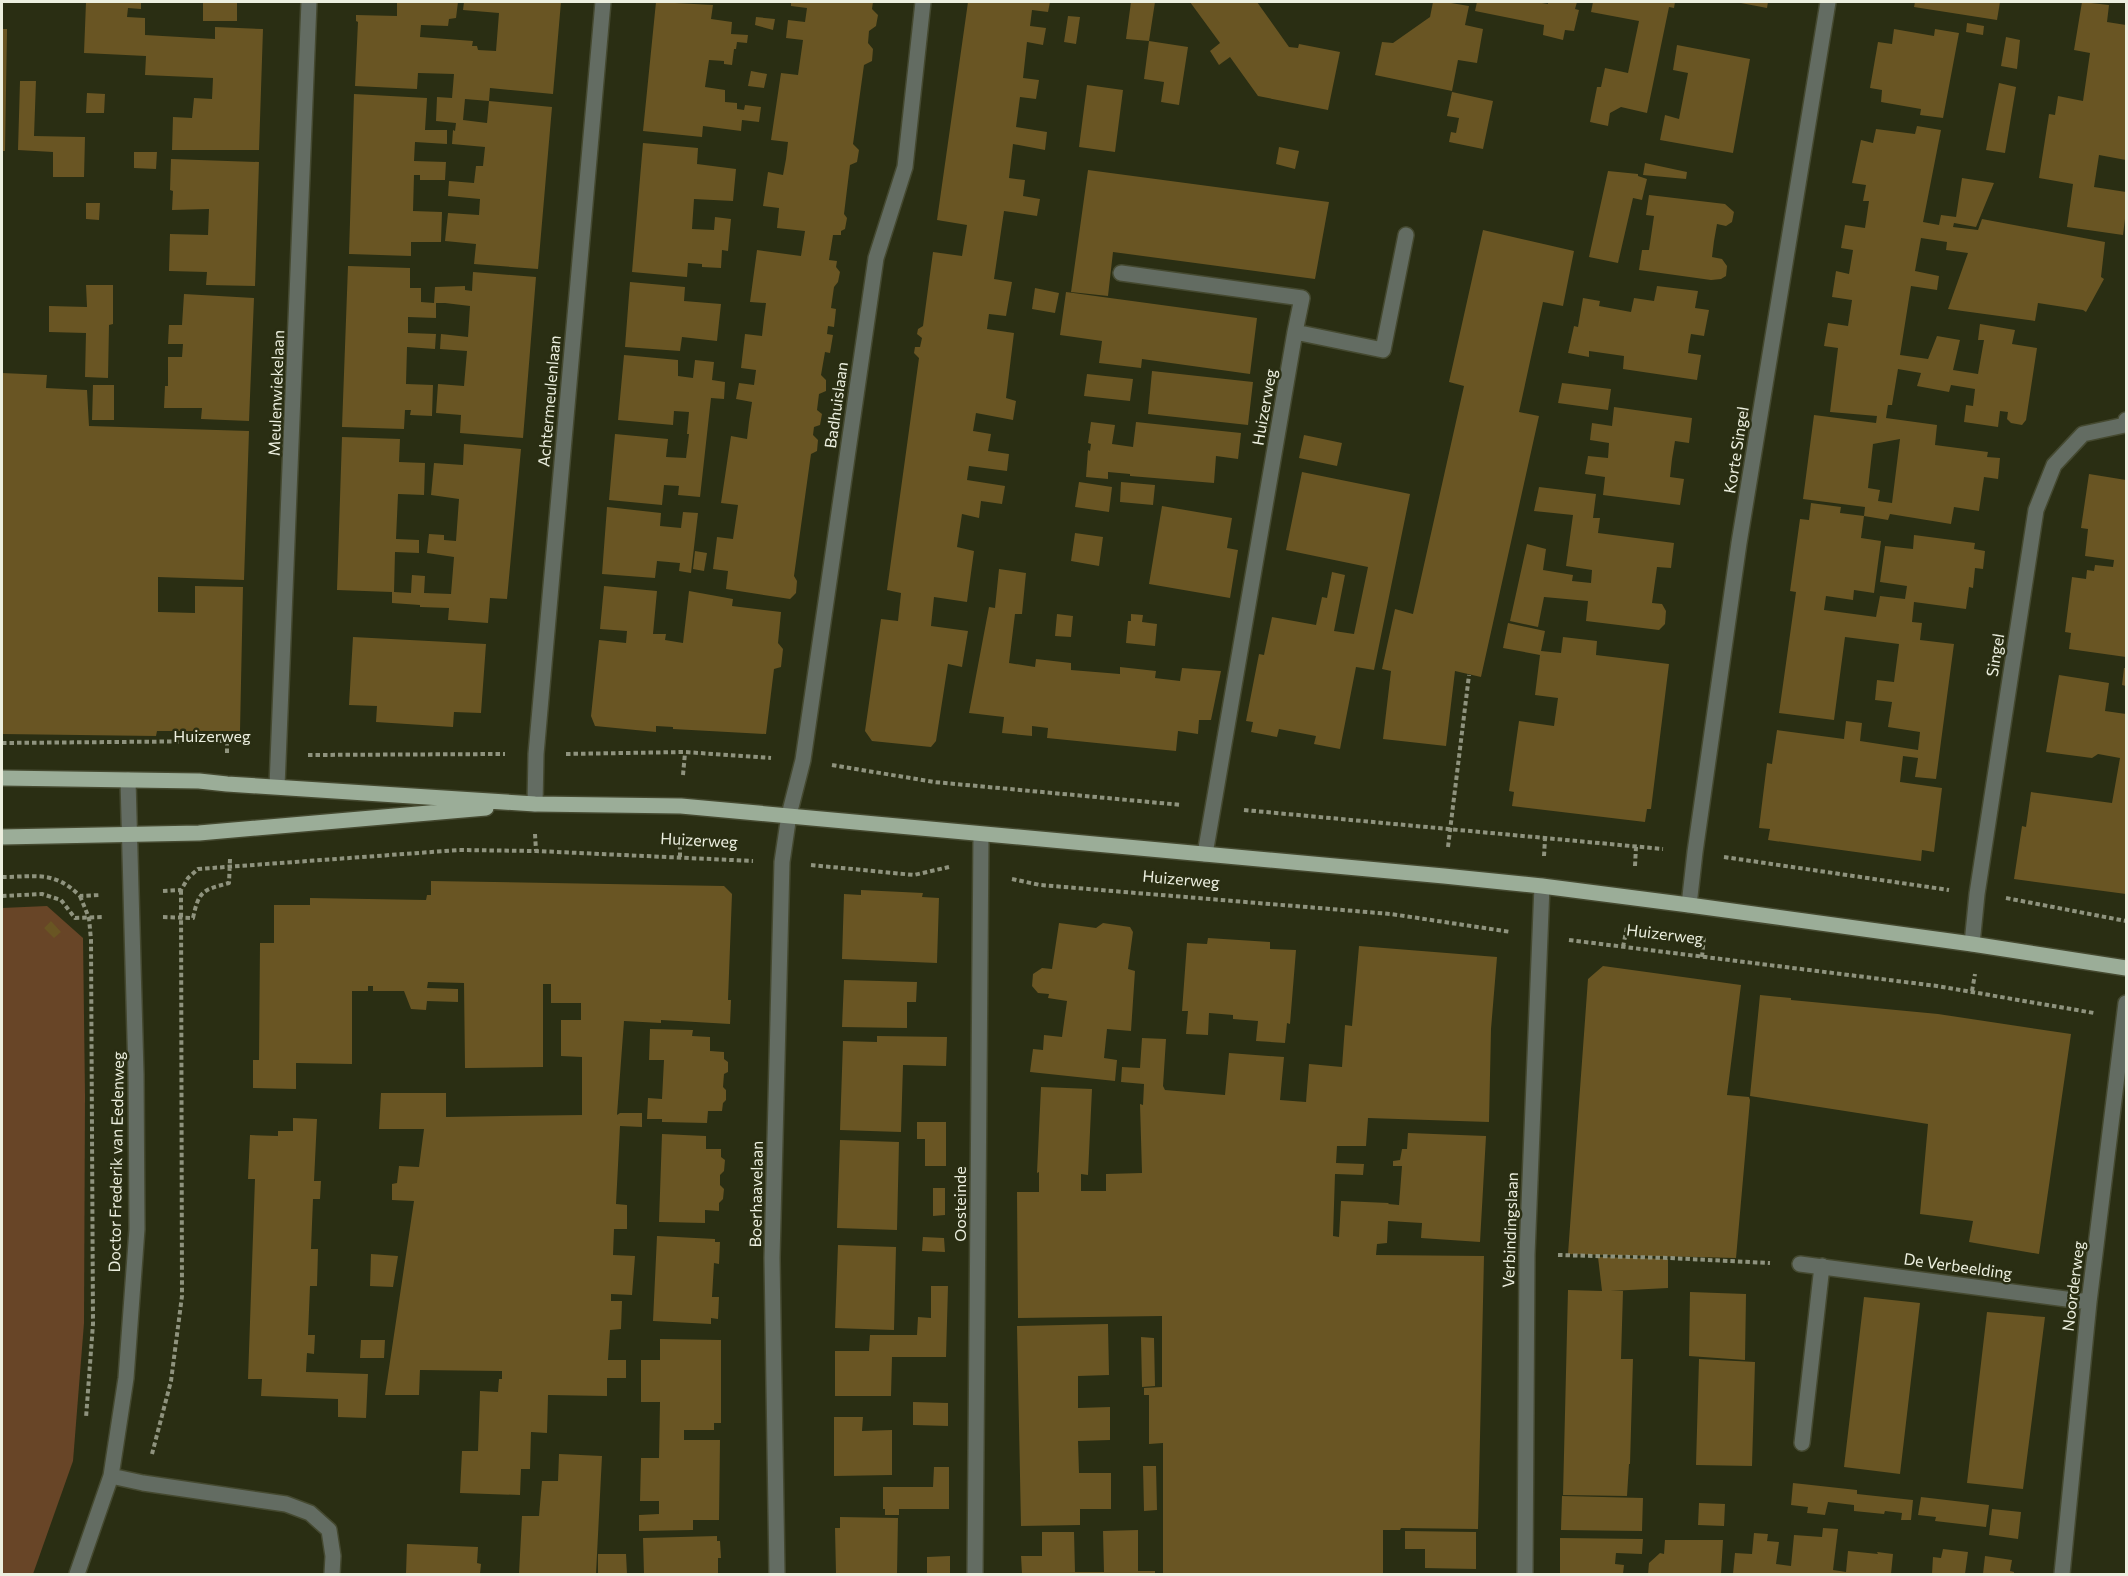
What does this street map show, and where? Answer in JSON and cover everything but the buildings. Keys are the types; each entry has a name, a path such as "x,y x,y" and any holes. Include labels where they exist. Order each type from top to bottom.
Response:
{"main road":[{"name":"Huizerweg","path":"2,778 199,781 535,804 681,806 789,815 981,835 1542,886 1972,944 2127,968"},
{"name":"Huizerweg","path":"2,837 199,833 535,804"}],"street":[{"name":"Meulenwiekelaan","path":"277,786 309,2"},
{"name":"Achtermeulenlaan","path":"535,804 536,754 603,2"},
{"name":"Badhuislaan","path":"789,815 803,760 876,258 904,167 923,2"},
{"name":"Korte Singel","path":"1689,905 1739,543 1828,2"},
{"path":"1295,332 1383,350 1406,235"},
{"name":"Huizerweg","path":"1121,273 1302,298 1205,854"},
{"name":"Singel","path":"1972,944 1977,894 2036,510 2054,465 2083,434 2126,424"},
{"name":"Doctor Frederik van Eedenweg","path":"78,1575 111,1476 126,1378 137,1229 129,780"},
{"name":"Boerhaavelaan","path":"777,1575 772,1258 782,862 789,815"},
{"name":"Oosteinde","path":"975,1575 981,835"},
{"name":"Verbindingslaan","path":"1525,1575 1527,1254 1542,886"},
{"name":"Noorderweg","path":"2062,1575 2089,1302 2127,1003"},
{"name":"De Verbeelding","path":"1800,1264 2089,1302"},
{"path":"1802,1443 1822,1266"},
{"path":"111,1476 143,1483 286,1504 310,1513 329,1530 333,1556 332,1575"}],"path":[{"path":"1444,876 1469,675"},
{"name":"Huizerweg","path":"218,755 685,752 803,760 934,782 1695,852 1977,894 2127,921"},
{"name":"Huizerweg","path":"230,867 459,850 536,851 782,862 914,875 948,867 981,870 1040,885 1391,914 1539,937 1937,986 2077,1009 2124,1020"},
{"name":"Doctor Frederik van Eedenweg","path":"80,896 89,918 91,940 93,1324 85,1423"},
{"path":"1527,1254 1800,1264"}],"shaded area":[{"path":"47,906 83,938 84,1323 73,1461 33,1574 2,1574 2,908"}]}
